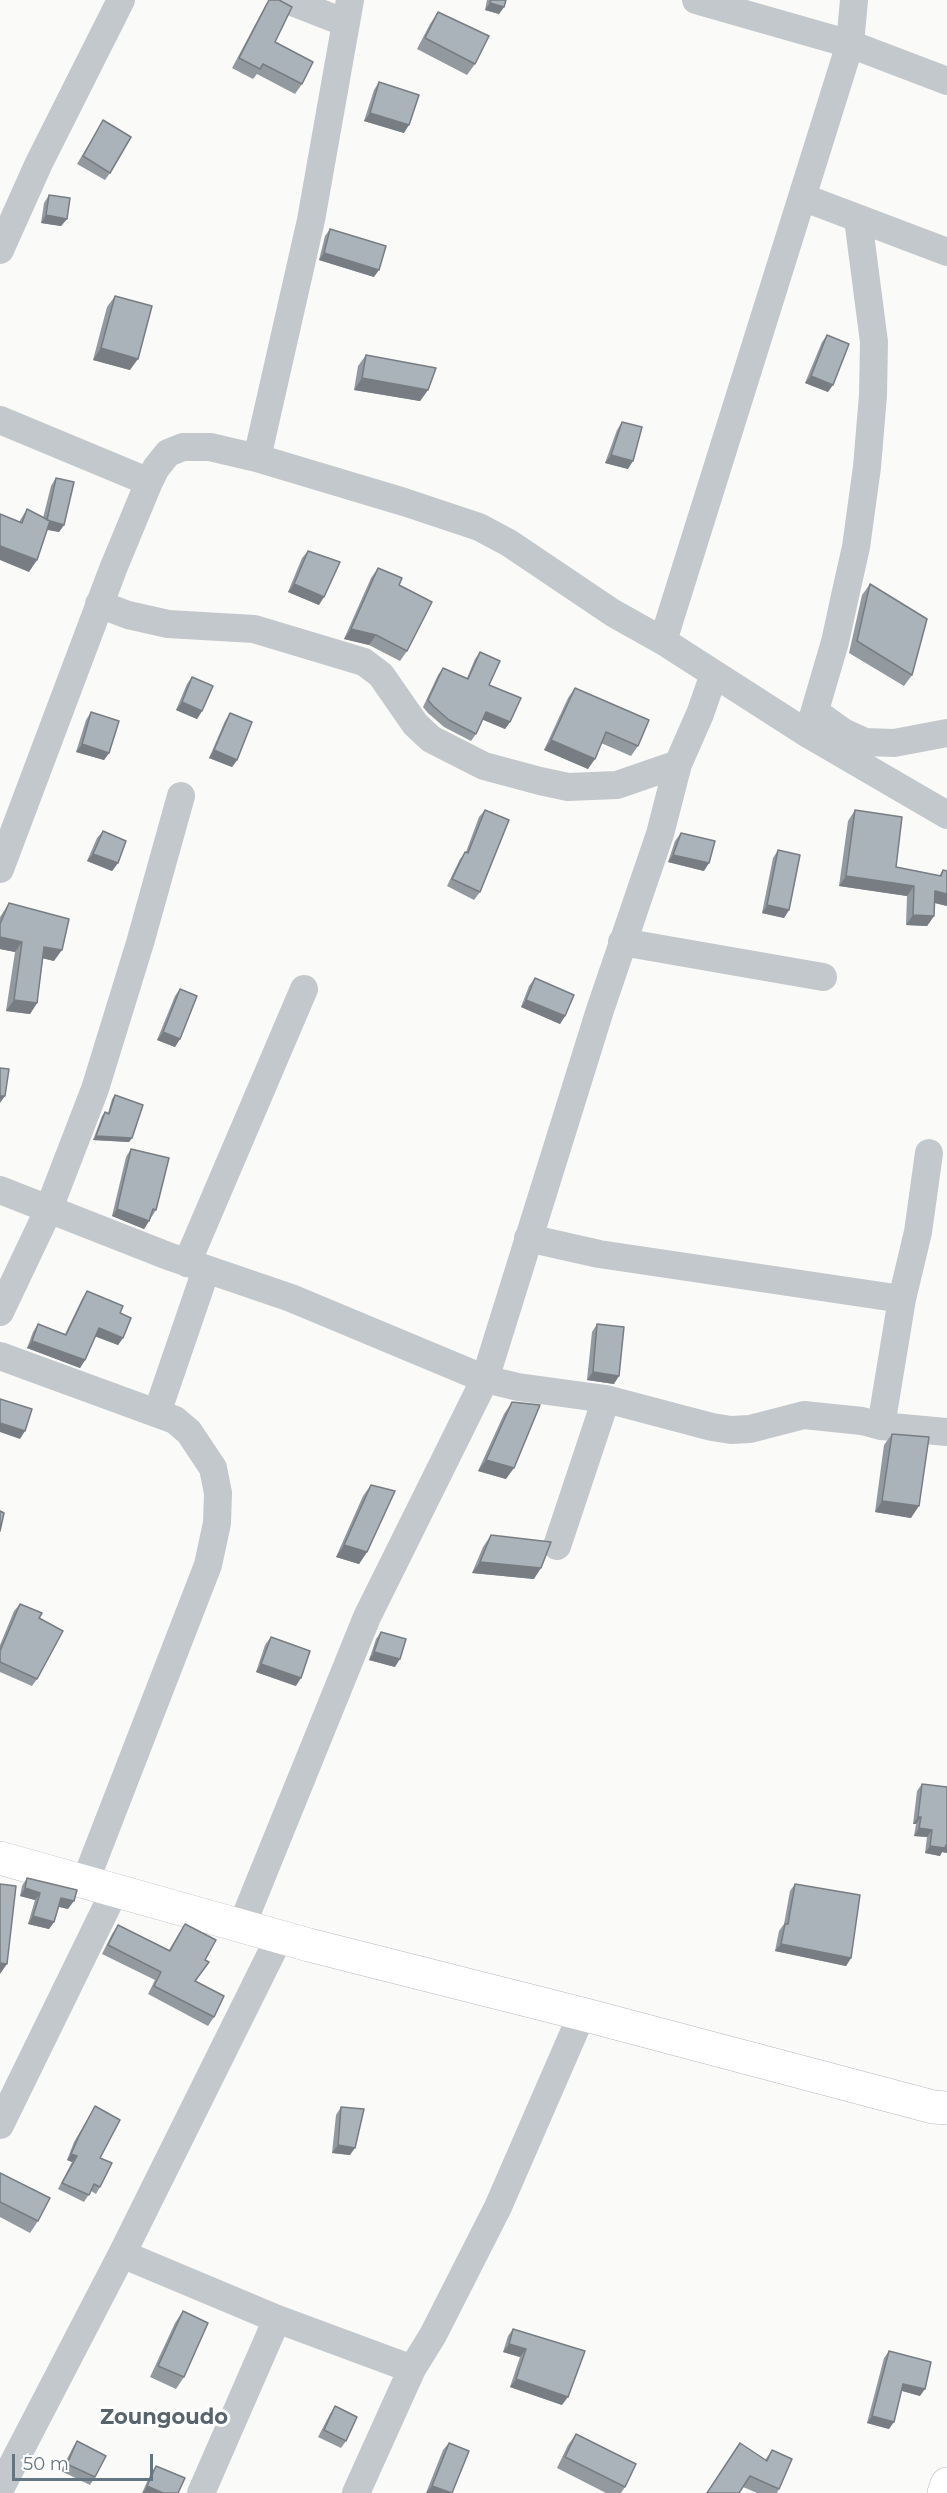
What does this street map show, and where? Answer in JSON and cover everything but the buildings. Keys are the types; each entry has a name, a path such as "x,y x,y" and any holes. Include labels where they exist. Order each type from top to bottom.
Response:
{"main road":[{"path":"0,1858 309,1945 582,2014 942,2111"},
{"path":"944,2493 947,2484"}],"street":[{"path":"0,249 39,163 121,0"},
{"path":"258,458 311,220 348,11 287,0"},
{"path":"696,0 850,44 947,81"},
{"path":"663,641 850,44 854,0"},
{"path":"802,197 947,252"},
{"path":"811,723 835,642 856,547 869,447 874,342 858,219"},
{"path":"0,420 149,482"},
{"path":"0,869 99,604 149,482 156,468 168,453 183,447 210,447 258,458 479,527 509,543 613,613 663,641 714,674 811,723 947,815"},
{"path":"99,604 128,615 168,624 254,629 364,662 381,675 416,724 431,738 484,766 568,787 617,785 678,764"},
{"path":"242,1925 367,1617 485,1379 622,942 657,844 678,764 700,714 714,674"},
{"path":"811,723 866,741 894,743 947,733"},
{"path":"0,1312 48,1211 105,1057 181,796"},
{"path":"622,942 823,977"},
{"path":"157,1413 197,1267 304,989"},
{"path":"881,1426 902,1299 918,1232 929,1153"},
{"path":"0,1190 48,1211 197,1267 291,1298 485,1379 606,1399 731,1430 750,1429 804,1415 862,1421 881,1426 947,1432"},
{"path":"528,1238 599,1254 902,1299"},
{"path":"0,1356 175,1420 189,1432 213,1468 218,1493 217,1523 208,1565 100,1886 0,2125"},
{"path":"557,1546 606,1399"},
{"path":"0,2489 122,2254 280,1936"},
{"path":"356,2493 412,2369 433,2335 498,2207 582,2014"},
{"path":"122,2254 277,2319 412,2369"},
{"path":"201,2493 277,2319"}],"district":[{"name":"Zoungoudo","path":"164,2418"}]}
